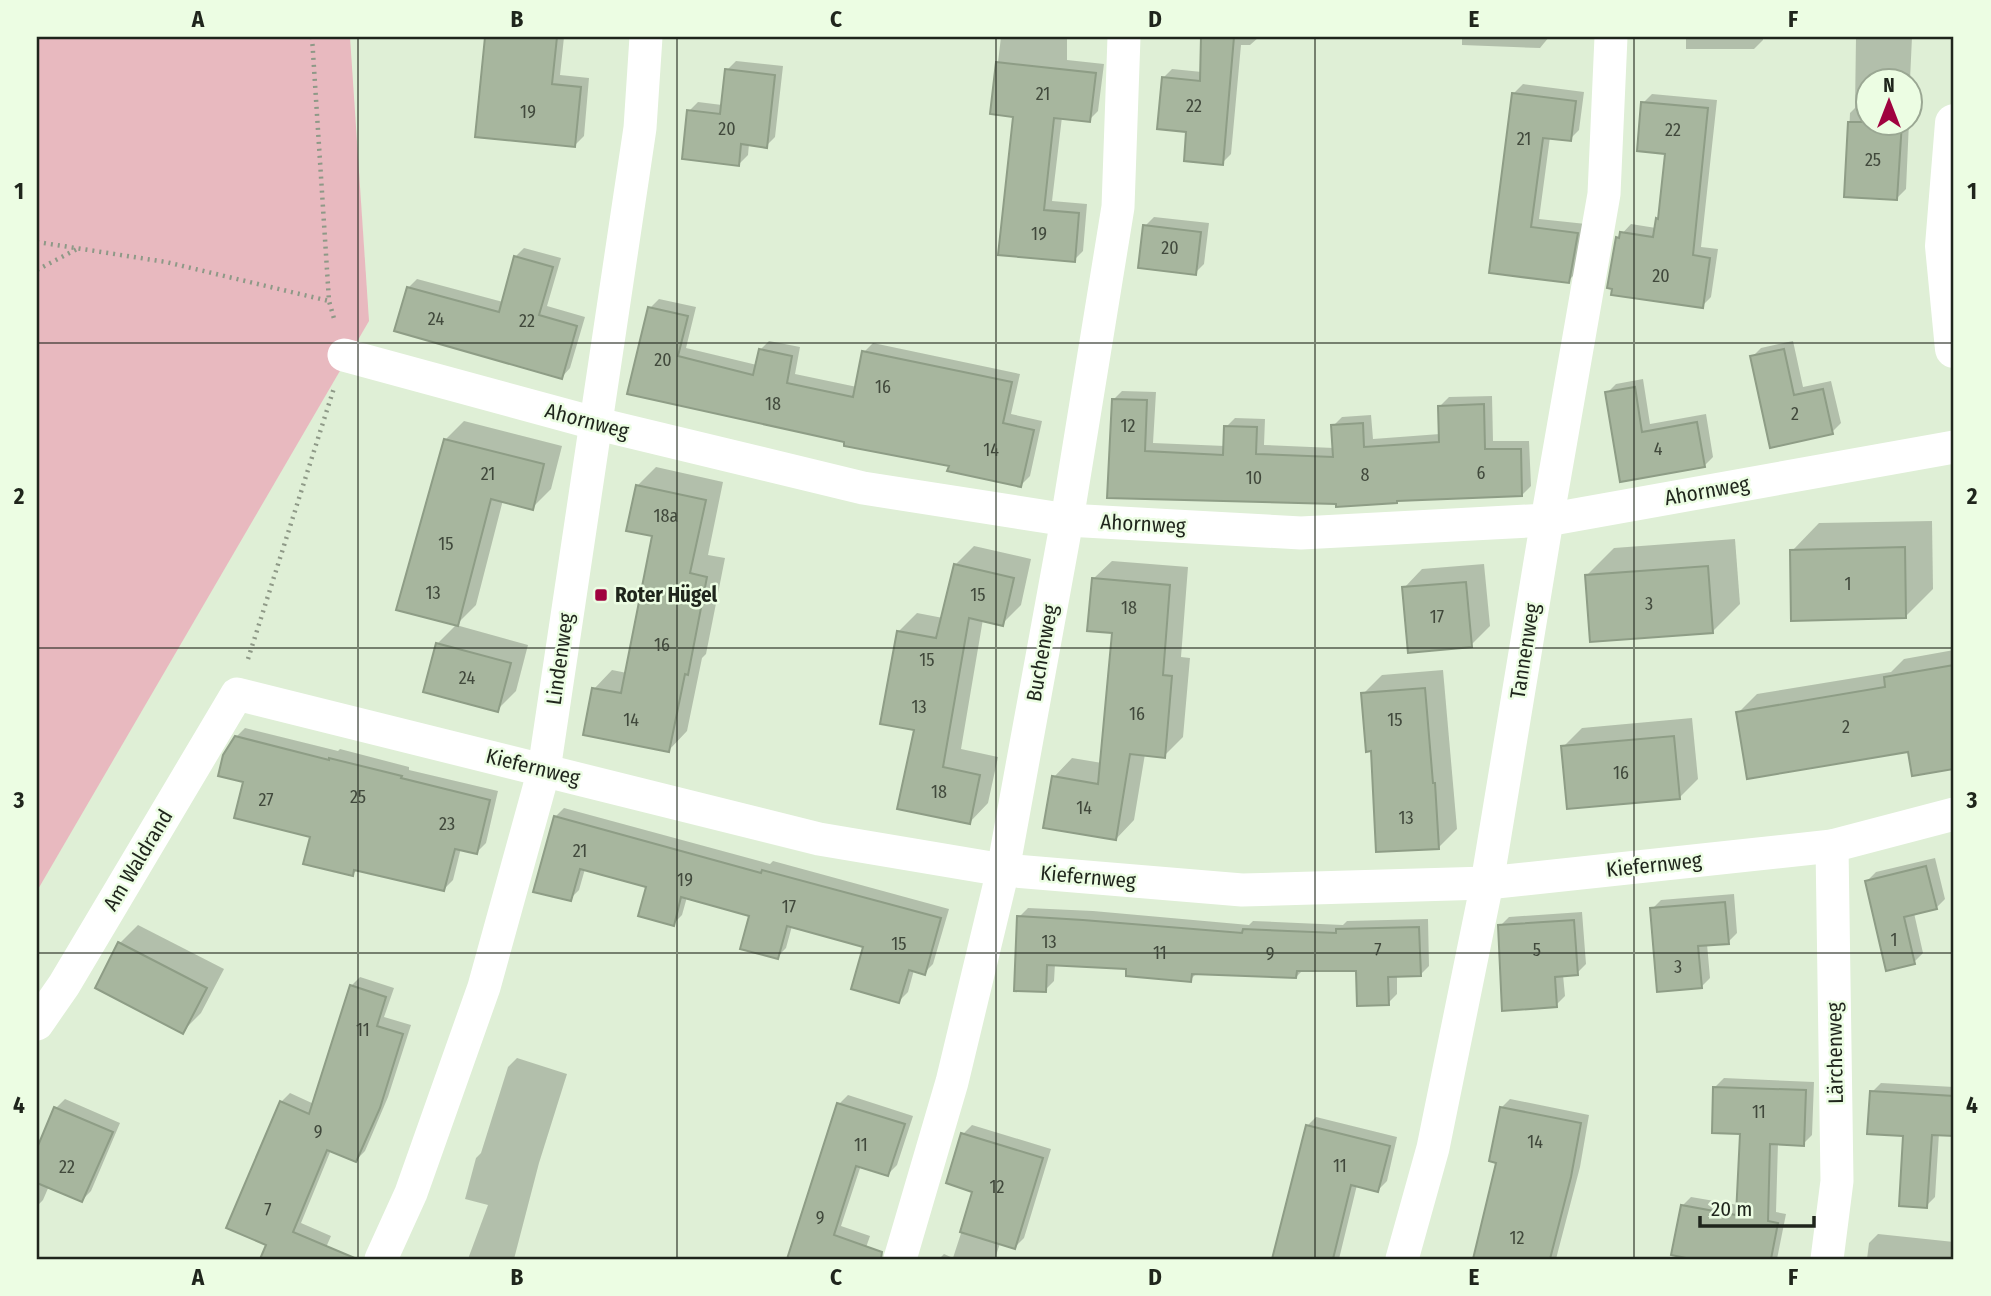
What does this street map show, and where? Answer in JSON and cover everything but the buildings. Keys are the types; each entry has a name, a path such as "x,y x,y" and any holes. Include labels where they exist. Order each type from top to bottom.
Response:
{"street":[{"name":"Lindenweg","path":"381,1259 411,1194 484,987 544,769 640,128 646,37"},
{"name":"Buchenweg","path":"900,1259 952,1082 1003,870 1067,520 1118,207 1124,37"},
{"name":"Tannenweg","path":"1402,1259 1433,1148 1487,883 1604,194 1611,37"},
{"path":"1954,123 1944,246 1954,349"},
{"name":"Ahornweg","path":"344,355 594,424 863,488 1067,520 1301,533 1547,520 1954,447"},
{"name":"Kiefernweg","path":"237,694 819,839 1003,870 1242,890 1487,883 1832,846 1954,814"},
{"name":"Am Waldrand","path":"37,1024 71,974 237,694"},
{"name":"Lärchenweg","path":"1827,1259 1837,1181 1832,846"}],"path":[{"path":"237,694 344,355 329,301 312,37"},
{"path":"37,242 166,261 329,301"},
{"path":"37,270 77,248"}],"shaded area":[{"path":"37,37 350,37 369,321 37,891"}],"place":[{"name":"Roter Hügel","path":"601,595"}]}
